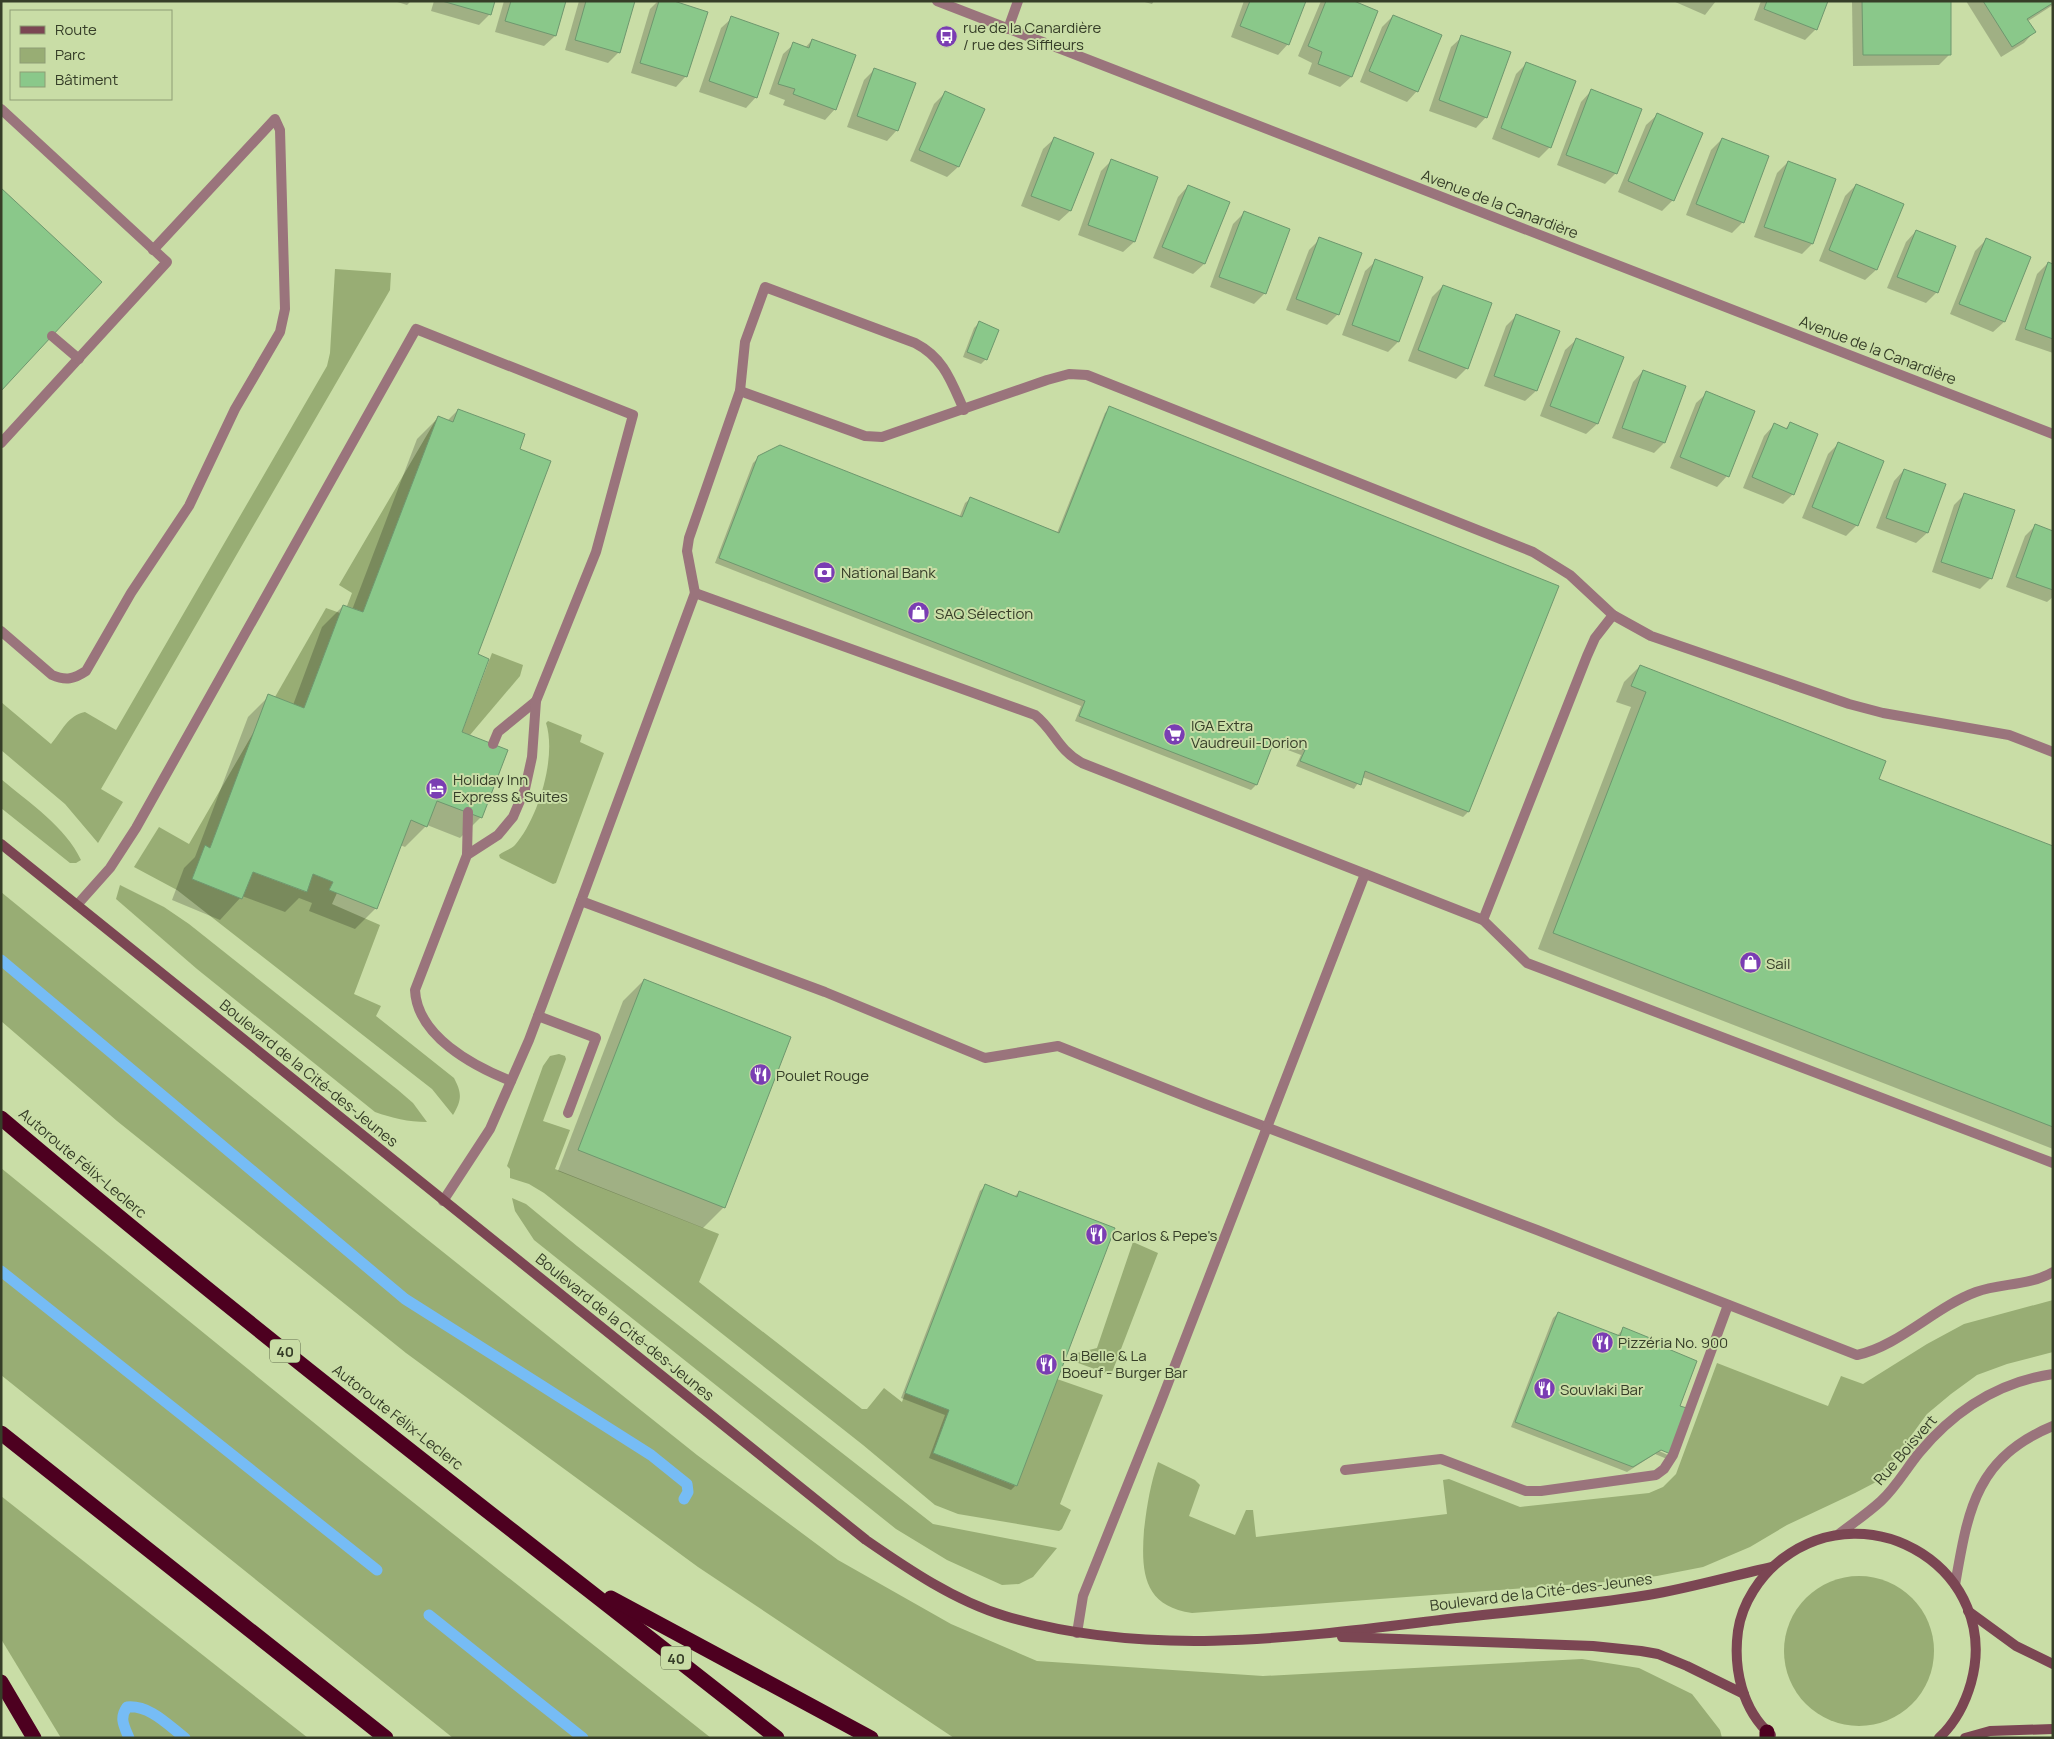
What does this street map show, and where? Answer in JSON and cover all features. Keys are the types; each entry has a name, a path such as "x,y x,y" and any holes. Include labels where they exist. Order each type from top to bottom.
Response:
{"highway":[{"name":"Autoroute Félix-Leclerc","path":"1,1118 231,1308 777,1738"},
{"path":"1,1433 386,1738"},
{"path":"575,1578 871,1738"},
{"path":"1,1682 34,1738"}],"street":[{"name":"Avenue de la Canardière","path":"937,1 2053,434"},
{"path":"1008,29 1018,1"},
{"path":"1,109 167,262 1,443"},
{"path":"1,631 52,675 61,678 74,678 86,671 130,593 189,506 235,409 280,332 285,309 280,130 275,119 153,250"},
{"path":"443,1201 490,1129 538,1016 695,593 687,551 689,538 740,391 745,342 765,287 908,340 930,351 946,372 964,410"},
{"path":"77,905 110,868 136,828 416,329 633,415 596,552 536,701 532,757 525,789 513,817 498,835 468,855"},
{"path":"52,336 79,359"},
{"path":"740,391 865,436 882,437 896,434 1062,376 1087,375 1532,552 1570,575 1613,615 1651,636 1849,704 1883,713 2009,735 2053,752"},
{"path":"695,593 1035,715 1044,722 1068,756 1082,764 1483,920 1527,963 2053,1164"},
{"path":"1483,920 1587,656 1595,638 1613,615"},
{"path":"493,744 498,732 536,701"},
{"path":"468,812 468,855 415,990 416,1003 422,1018 464,1058 484,1070 511,1081"},
{"name":"Boulevard de la Cité-des-Jeunes","path":"1,844 850,1527 899,1563 971,1602 1003,1615 1077,1633 1122,1638 1187,1641 1311,1636 1593,1646 1641,1650 1658,1654 1687,1666 1744,1694"},
{"path":"1077,1633 1083,1596 1160,1404 1365,874"},
{"path":"581,901 825,992 985,1058 1058,1046 1266,1128 1858,1355 1880,1348 1959,1299 1996,1286 2040,1280 2053,1272"},
{"path":"538,1016 596,1038 568,1113"},
{"path":"1345,1470 1441,1459 1516,1489 1541,1492 1656,1475 1664,1469 1672,1455 1728,1305"},
{"name":"Rue Boisvert","path":"1839,1534 1881,1501 1918,1454 1958,1414 1990,1393 2023,1380 2053,1374"},
{"path":"1955,1585 1969,1512 1982,1485 2002,1457 2036,1433 2053,1426"},
{"path":"1769,1736 1744,1694 1738,1672 1736,1649 1739,1626 1746,1604 1757,1584 1772,1567 1794,1550 1818,1539 1839,1534 1880,1535 1901,1541 1936,1564 1955,1585 1968,1611 1974,1631 1976,1653 1973,1674 1958,1715 1939,1738"},
{"name":"Boulevard de la Cité-des-Jeunes","path":"1311,1636 1649,1595 1772,1567"},
{"path":"1968,1611 2016,1646 2053,1664"},
{"path":"1965,1738 1990,1731 2053,1729"}],"green space":[{"path":"335,269 391,273 390,290 101,789 123,802 98,843 65,804 1,750 1,702 51,744 74,716 85,712 116,730 327,366 330,353"},
{"path":"438,416 363,612 347,606 352,593 339,585"},
{"path":"326,608 340,613 304,708 275,697"},
{"path":"492,653 523,665 520,676 470,735 462,732"},
{"path":"548,721 582,735 580,742 604,753 556,883 553,884 500,858 499,855 515,845 531,820 538,804 547,770 549,737 546,723"},
{"path":"256,728 210,848 205,846 192,879 242,899 253,872 306,892 313,874 333,882 329,890 337,893 332,904 380,925 354,994 381,1006 376,1016 454,1078 460,1096 453,1115 432,1089 177,890 134,867 159,827 189,844"},
{"path":"1,779 56,826 66,837 81,860 76,863 70,863 1,808"},
{"path":"120,885 164,907 189,924 398,1090 413,1103 427,1122 400,1119 375,1112 197,969 116,899"},
{"path":"1,892 413,1228 697,1455 838,1560 951,1624 1037,1661 1263,1676 1582,1659 1639,1668 1692,1694 1720,1730 1722,1738 954,1738 698,1567 406,1353 117,1121 1,1021"},
{"path":"559,1054 565,1056 566,1059 543,1121 570,1130 555,1169 719,1234 699,1282 862,1409 867,1409 884,1388 902,1402 905,1393 949,1410 933,1453 1016,1486 1057,1379 1103,1395 1060,1504 1071,1510 1062,1529 1059,1531 958,1514 935,1505 863,1445 544,1193 529,1184 510,1178 510,1169 507,1166 543,1066 550,1056"},
{"path":"1,1168 361,1461 711,1738 453,1738 1,1375"},
{"path":"512,1198 526,1204 933,1524 1057,1548 1033,1577 1019,1584 1002,1585 947,1560 896,1529 534,1240 515,1211"},
{"path":"1133,1242 1158,1253 1111,1375 1070,1360 1073,1354 1097,1348"},
{"path":"2053,1300 2053,1352 2007,1364 1977,1375 1927,1414 1878,1481 1787,1525 1750,1547 1703,1567 1657,1576 1605,1582 1192,1613 1163,1603 1154,1595 1148,1585 1143,1560 1144,1530 1149,1496 1158,1462 1195,1480 1200,1485 1189,1516 1235,1535 1246,1510 1253,1510 1256,1537 1447,1514 1443,1480 1449,1479 1520,1507 1649,1493 1663,1487 1676,1474 1717,1363 1828,1406 1841,1376 1863,1384 1927,1344 1964,1324"},
{"path":"1,1496 308,1738 61,1738 1,1639"},
{"path":"1859,1576 1888,1582 1912,1598 1928,1622 1934,1651 1928,1680 1912,1704 1888,1720 1859,1726 1830,1720 1806,1704 1790,1680 1784,1651 1790,1622 1806,1598 1830,1582"}],"building":[{"path":"442,1 495,1 491,15"},
{"path":"511,1 566,1 556,36 505,21"},
{"path":"586,1 635,1 620,53 575,40"},
{"path":"659,1 674,1 708,12 687,77 640,63"},
{"path":"1250,1 1306,1 1289,45 1240,26"},
{"path":"1326,1 1354,1 1378,11 1352,77 1318,64 1322,52 1308,46"},
{"path":"1767,1 1828,1 1817,30 1764,9"},
{"path":"1862,1 1951,1 1951,55 1863,55"},
{"path":"1983,1 2053,1 2053,3 2027,19 2036,32 2012,47"},
{"path":"1393,15 1442,35 1418,92 1369,71"},
{"path":"731,16 779,33 757,98 709,81"},
{"path":"1461,35 1511,52 1487,118 1439,100"},
{"path":"812,39 856,55 836,110 793,94 795,89 778,84 793,42 809,48"},
{"path":"1526,62 1576,81 1551,148 1501,128"},
{"path":"874,68 916,83 898,131 857,116"},
{"path":"1591,89 1642,109 1617,174 1566,155"},
{"path":"945,91 985,109 959,167 919,150"},
{"path":"1657,113 1703,133 1674,201 1628,181"},
{"path":"1054,137 1094,153 1071,211 1031,196"},
{"path":"1722,138 1769,156 1744,223 1696,204"},
{"path":"1111,159 1158,177 1135,242 1088,225"},
{"path":"1788,161 1836,179 1813,244 1764,227"},
{"path":"1856,184 1904,204 1877,270 1829,250"},
{"path":"1188,185 1230,202 1205,264 1162,247"},
{"path":"1,188 102,282 1,391"},
{"path":"1244,211 1290,229 1266,294 1219,277"},
{"path":"1916,230 1956,246 1938,293 1897,277"},
{"path":"1319,237 1362,253 1339,315 1296,299"},
{"path":"1986,238 2031,257 2005,322 1959,304"},
{"path":"1375,259 1423,277 1399,342 1352,325"},
{"path":"2048,262 2053,264 2053,339 2025,329"},
{"path":"1443,285 1492,303 1468,369 1418,350"},
{"path":"1516,314 1560,331 1537,391 1494,376"},
{"path":"979,321 999,330 987,360 967,352"},
{"path":"1576,338 1624,357 1598,424 1550,406"},
{"path":"1643,370 1686,386 1665,443 1622,428"},
{"path":"1706,391 1755,411 1729,477 1680,457"},
{"path":"1109,406 1559,586 1469,812 1365,771 1361,785 1300,761 1305,750 1275,739 1257,785 1079,716 1085,701 719,558 758,456 780,445 962,517 970,497 1059,533"},
{"path":"458,409 525,434 520,449 551,461 478,654 489,659 462,732 508,750 482,818 437,801 427,827 411,820 377,909 329,890 333,882 313,874 307,892 253,872 242,899 192,879 205,845 210,848 268,694 304,708 343,605 363,612 438,416 453,422"},
{"path":"1790,422 1818,434 1794,495 1752,477 1774,423 1787,429"},
{"path":"1838,442 1884,461 1858,526 1812,507"},
{"path":"1904,469 1946,484 1928,533 1886,518"},
{"path":"1964,493 2015,510 1992,579 1941,562"},
{"path":"2035,524 2053,531 2053,590 2016,577"},
{"path":"1640,665 1886,761 1879,779 2053,846 2053,1127 1553,933 1646,692 1631,686"},
{"path":"644,979 791,1037 725,1208 578,1150"},
{"path":"985,1184 1017,1197 1019,1191 1115,1228 1017,1486 933,1453 949,1410 905,1393"},
{"path":"1558,1312 1620,1336 1623,1327 1667,1345 1666,1348 1697,1361 1680,1406 1690,1409 1673,1455 1661,1450 1633,1467 1515,1422"}],"waterway":[{"path":"1,960 405,1299 651,1455 687,1484 688,1492 684,1499"},
{"path":"1,1271 377,1570"},
{"path":"429,1615 583,1738"},
{"path":"129,1738 123,1718 127,1707 135,1707 151,1713 185,1738"}],"place":[{"name":"rue de la Canardière / rue des Siffleurs","path":"947,36"},
{"name":"National Bank","path":"825,572"},
{"name":"SAQ Sélection","path":"919,613"},
{"name":"IGA Extra Vaudreuil-Dorion","path":"1175,734"},
{"name":"Holiday Inn Express & Suites","path":"437,788"},
{"name":"Sail","path":"1750,963"},
{"name":"Poulet Rouge","path":"760,1075"},
{"name":"Carlos & Pepe's","path":"1096,1235"},
{"name":"Pizzéria No. 900","path":"1602,1342"},
{"name":"La Belle & La Boeuf - Burger Bar","path":"1046,1364"},
{"name":"Souvlaki Bar","path":"1544,1389"}]}
